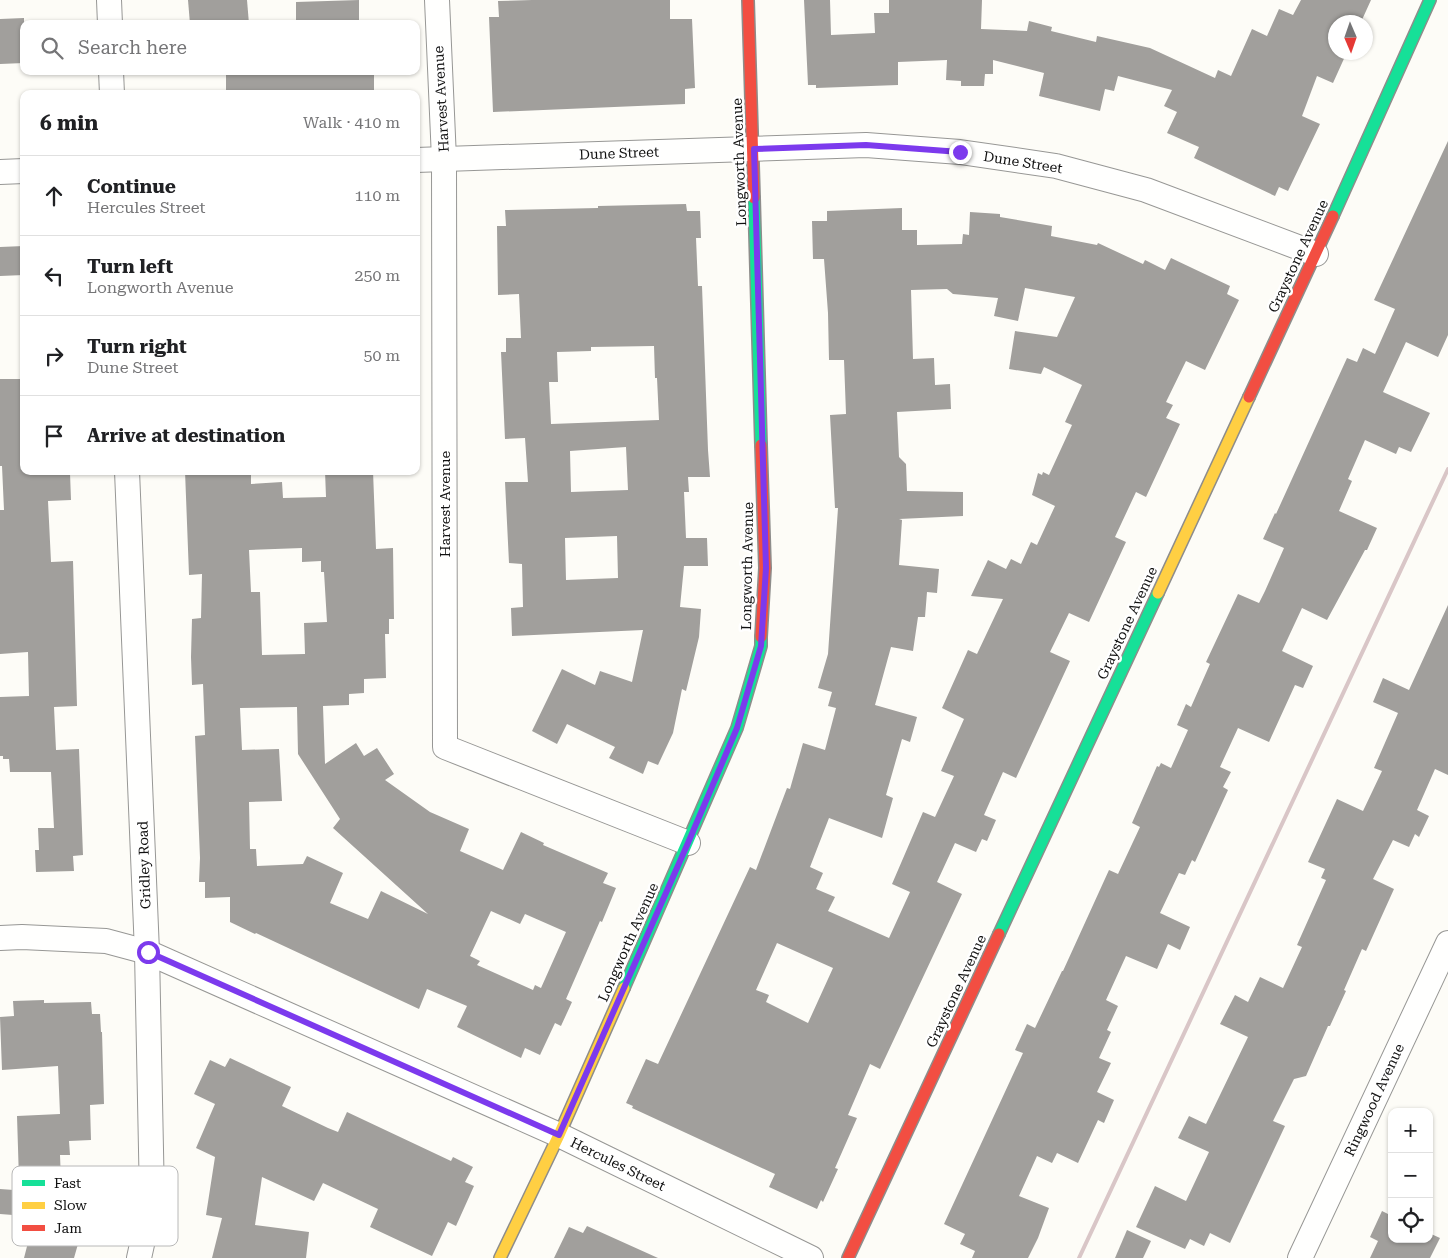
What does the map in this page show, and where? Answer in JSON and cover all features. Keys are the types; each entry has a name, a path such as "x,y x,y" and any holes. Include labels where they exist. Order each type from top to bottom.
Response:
{"street":[{"path":"109,0 110,20"},
{"name":"Harvest Avenue","path":"437,0 444,159 445,747 688,843"},
{"name":"Longworth Avenue","path":"500,1258 559,1135 688,843 737,728 761,646 766,568 748,0"},
{"name":"Graystone Avenue","path":"848,1258 1316,254 1430,0"},
{"path":"111,75 112,90"},
{"name":"Dune Street","path":"420,160 866,145 960,152 1056,166 1146,190 1316,254"},
{"path":"0,172 20,171"},
{"name":"Gridley Road","path":"127,475 148,952 151,1166"},
{"name":"Hercules Street","path":"0,938 22,937 106,941 148,952 559,1135 811,1258"},
{"name":"Ringwood Avenue","path":"1300,1258 1448,943"}],"building":[{"path":"188,0 247,0 249,20 190,20"},
{"path":"359,0 359,20 296,20 296,2"},
{"path":"670,0 670,19 692,19 695,88 685,89 685,104 493,112 489,17 499,17 498,1"},
{"path":"804,0 830,0 831,35 875,33 874,13 889,13 889,0 982,0 981,29 1027,31 1029,21 1052,27 1051,31 1096,42 1097,36 1150,48 1215,78 1218,70 1231,76 1252,29 1267,36 1279,9 1293,15 1301,0 1371,0 1364,15 1328,15 1328,60 1343,60 1333,83 1317,76 1302,116 1320,124 1288,191 1279,187 1275,196 1194,158 1199,147 1167,133 1177,112 1164,106 1172,90 1118,76 1114,91 1105,89 1100,111 1039,96 1044,73 993,60 993,74 985,74 984,86 961,86 961,81 946,80 947,60 898,62 898,85 816,88 816,85 808,85"},
{"path":"24,18 24,20 20,20 20,63 0,64 0,19"},
{"path":"226,75 374,75 374,90 226,90"},
{"path":"1448,141 1448,335 1438,357 1406,342 1383,392 1430,413 1411,452 1399,447 1396,454 1365,440 1348,479 1352,481 1339,511 1377,528 1367,550 1365,550 1327,620 1302,608 1282,651 1313,666 1303,688 1295,685 1269,742 1238,728 1220,767 1231,772 1223,787 1228,790 1195,862 1192,860 1185,875 1179,873 1160,913 1190,927 1180,950 1168,944 1157,969 1126,956 1106,1000 1118,1006 1107,1030 1111,1032 1099,1058 1111,1063 1097,1092 1114,1100 1104,1123 1098,1120 1078,1163 1057,1153 1052,1163 1037,1156 1019,1196 1049,1208 1028,1258 972,1258 975,1251 960,1244 965,1234 944,1224 1023,1053 1015,1050 1027,1024 1035,1028 1109,870 1118,874 1140,827 1132,823 1157,766 1159,767 1161,763 1171,768 1188,730 1177,725 1186,704 1191,707 1210,664 1206,662 1238,594 1259,603 1265,591 1284,548 1263,539 1347,358 1357,362 1363,348 1375,354 1395,309 1374,300"},
{"path":"686,204 687,211 700,211 701,238 696,238 698,286 702,286 710,477 688,477 689,492 684,492 686,538 707,538 708,566 684,566 680,607 701,609 699,637 686,691 682,689 673,733 658,765 648,761 643,774 609,758 615,747 567,724 557,744 532,731 562,669 595,685 600,671 632,682 643,630 512,636 511,608 523,607 522,564 509,563 505,482 528,482 525,438 505,439 501,352 506,352 506,338 521,338 519,294 498,295 497,226 506,226 505,210 598,208 598,206","holes":["654,346 659,420 551,424 549,382 558,382 557,352 591,351 591,347","626,447 628,490 571,492 570,451","617,536 618,578 566,580 565,538"]},
{"path":"902,208 902,230 917,230 917,245 962,244 963,234 969,235 970,212 1000,214 1000,217 1052,226 1051,236 1097,245 1098,243 1143,264 1145,260 1165,270 1171,258 1230,286 1227,294 1239,300 1205,370 1186,361 1166,402 1173,405 1166,418 1180,424 1146,497 1136,492 1115,537 1126,542 1089,622 1069,613 1050,652 1070,661 1016,778 1003,772 984,815 996,820 987,841 982,839 976,852 955,843 937,882 962,894 880,1069 870,1064 848,1115 857,1118 835,1168 838,1169 823,1202 821,1200 817,1209 769,1187 775,1174 632,1108 633,1106 626,1103 646,1059 658,1064 750,867 756,870 787,788 790,789 803,743 825,750 836,708 828,706 832,692 818,688 828,654 838,508 835,508 830,415 846,414 844,360 829,360 824,259 813,259 812,221 827,221 827,211","holes":["1025,288 1075,297 1057,337 1015,331 1009,369 1041,374 1044,367 1082,385 1065,422 1072,425 1049,475 1043,472 1042,475 1038,473 1032,495 1055,506 1037,545 1031,542 1021,564 1011,559 1006,569 988,560 971,596 1003,599 977,654 968,650 942,708 964,719 941,771 954,776 935,817 923,812 892,884 910,892 889,938 828,911 835,897 816,889 823,873 810,867 829,818 882,838 893,798 886,795 902,739 910,742 917,717 875,705 891,647 913,651 918,617 925,617 927,592 937,593 939,569 899,565 902,520 899,519 963,516 963,492 907,491 906,464 899,457 897,412 951,409 950,384 935,385 934,358 913,359 911,290 947,289 953,294 998,298 994,316 1018,321","777,943 833,968 808,1023 766,1002 769,995 756,990"]},
{"path":"20,246 20,275 0,276 0,247"},
{"path":"0,379 20,379 20,475 70,475 71,500 48,501 51,562 73,561 77,706 54,707 56,750 79,749 83,855 73,856 74,871 36,872 35,850 39,850 38,828 54,828 51,772 10,772 9,759 3,759 3,756 0,756 0,697 29,696 28,652 0,654 0,510 4,510 2,466 0,466"},
{"path":"185,475 251,475 251,484 282,482 283,498 326,497 325,475 373,475 376,549 393,548 394,619 389,619 389,634 385,634 386,678 364,679 364,693 349,694 349,705 323,706 325,764 356,743 364,756 377,748 394,774 385,780 430,812 469,829 460,851 503,870 521,832 544,843 543,845 608,873 603,883 616,888 566,999 572,1002 561,1026 555,1023 540,1055 525,1048 521,1058 457,1027 467,1006 427,989 419,1009 230,922 230,897 205,898 205,882 199,882 200,858 195,736 205,735 203,684 192,685 191,657 192,619 201,618 202,574 189,575","holes":["302,548 302,562 321,561 321,572 324,572 327,622 304,623 305,654 262,655 260,592 251,592 249,550","297,707 298,754 340,819 333,828 428,914 381,891 368,919 330,903 343,873 307,856 303,864 257,866 256,849 250,849 249,802 282,801 279,749 242,750 240,708","491,911 520,924 525,914 566,932 541,988 535,985 533,990 477,965 480,961 470,956"]},
{"path":"1448,605 1448,775 1435,769 1417,810 1429,816 1419,837 1415,834 1409,847 1393,840 1373,879 1394,889 1366,951 1362,949 1344,990 1346,991 1306,1076 1294,1079 1273,1121 1285,1126 1230,1243 1210,1233 1204,1246 1190,1239 1185,1249 1136,1227 1155,1186 1186,1201 1209,1152 1178,1138 1189,1116 1206,1124 1248,1037 1220,1024 1235,995 1248,1002 1260,977 1283,988 1302,947 1297,945 1326,880 1321,878 1325,869 1308,862 1337,799 1363,811 1382,771 1374,768 1398,713 1373,702 1383,678 1409,690"},
{"path":"44,1000 44,1003 91,1002 92,1014 100,1014 104,1104 90,1105 91,1140 69,1141 70,1155 60,1155 60,1166 19,1166 17,1116 60,1114 58,1066 2,1070 0,1017 14,1016 13,1001"},
{"path":"230,1058 291,1087 282,1106 328,1128 338,1132 347,1112 451,1161 453,1157 473,1167 465,1182 474,1186 456,1226 448,1222 432,1256 370,1227 378,1209 323,1183 314,1201 262,1177 255,1225 309,1232 306,1258 212,1258 222,1218 206,1215 215,1157 196,1148 215,1104 194,1094 210,1060 225,1067"},
{"path":"0,1189 12,1190 12,1215 0,1214"},
{"path":"1382,1211 1388,1214 1388,1243 1433,1243 1433,1235 1440,1238 1430,1258 1370,1258 1378,1241 1370,1237"},
{"path":"587,1226 658,1258 554,1258 569,1227 583,1233"},
{"path":"1127,1230 1151,1241 1143,1258 1115,1258"},
{"path":"27,1246 77,1246 74,1258 24,1258"}],"railway":[{"path":"1079,1258 1448,469"}],"traffic: fast":[{"path":"1333,216 1430,0"},
{"path":"754,198 761,445"},
{"path":"999,934 1158,593"},
{"path":"624,988 737,728 761,646 761,637"}],"traffic: slow":[{"path":"1158,593 1249,397"},
{"path":"500,1258 559,1135 624,988"}],"traffic: jam":[{"path":"748,0 754,198"},
{"path":"1249,397 1333,216"},
{"path":"761,445 765,568 761,637"},
{"path":"848,1258 999,934"}],"route":[{"path":"148,952 559,1135 737,728 761,646 766,568 754,149 866,145 960,152"}]}
